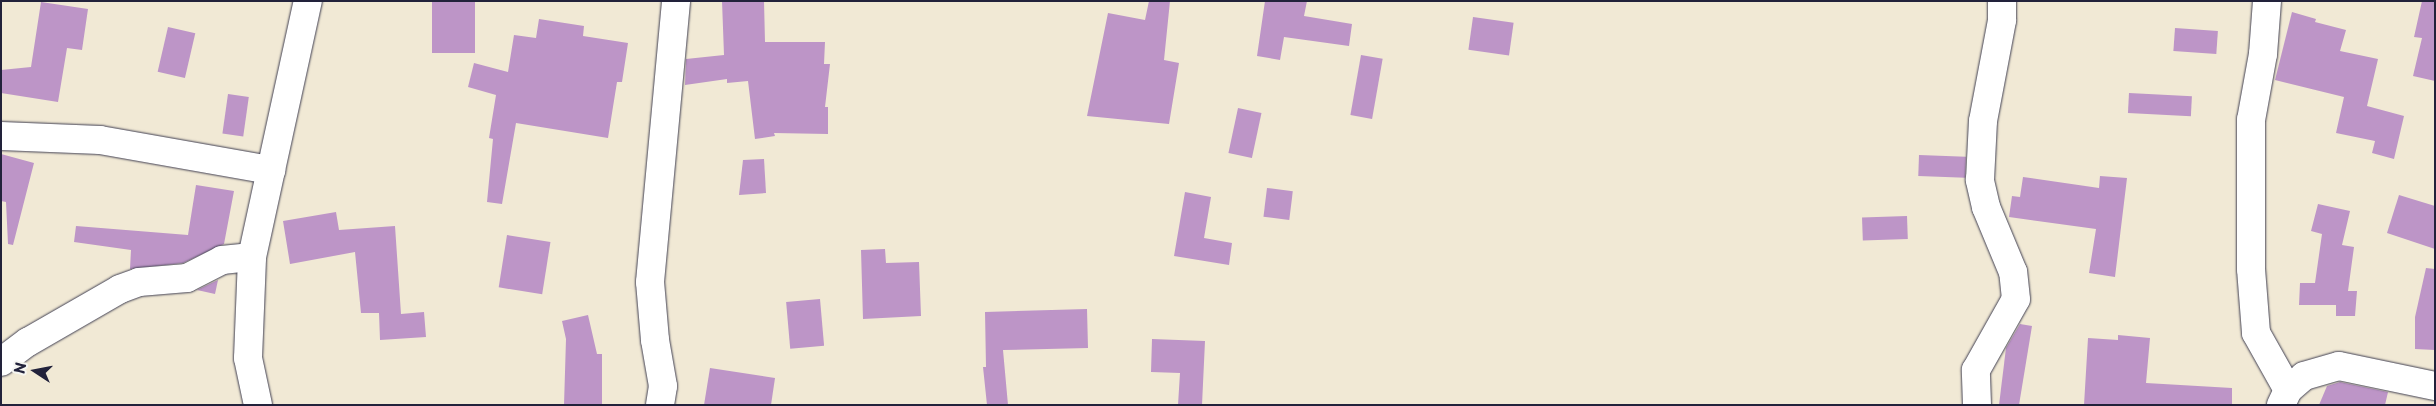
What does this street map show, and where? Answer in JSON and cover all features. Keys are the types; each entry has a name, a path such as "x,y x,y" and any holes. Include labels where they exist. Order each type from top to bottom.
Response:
{"street":[{"path":"258,405 248,358 252,257 308,1"},
{"path":"660,405 662,386 650,282 676,1"},
{"path":"1977,405 1976,370 2016,299 2013,272 1986,207 1980,180 1983,121 1999,37 2002,1"},
{"path":"2266,1 2263,54 2251,120 2251,269 2256,333 2284,398 2304,376 2339,366 2435,386"},
{"path":"1,136 100,140 271,170"},
{"path":"1,362 28,342 120,288 138,282 187,278 222,260 252,257"}],"building":[{"path":"432,1 475,1 475,53 432,53"},
{"path":"722,1 764,1 765,42 825,42 824,64 830,64 825,107 828,107 828,134 774,133 775,136 755,139 748,81 727,83 727,79 685,85 686,59 724,55"},
{"path":"1149,1 1170,1 1164,60 1179,63 1169,124 1087,116 1108,13 1145,20"},
{"path":"1265,1 1307,1 1304,16 1352,24 1349,46 1284,37 1280,60 1257,56"},
{"path":"2422,1 2435,1 2435,81 2413,76 2422,38 2414,37"},
{"path":"41,2 88,9 82,50 67,48 58,102 1,93 1,70 31,67"},
{"path":"2292,12 2316,19 2315,22 2346,30 2340,51 2378,59 2367,106 2404,116 2394,159 2372,153 2375,141 2336,133 2344,97 2275,80"},
{"path":"1473,17 1514,23 1509,55 1468,50"},
{"path":"539,19 584,26 583,36 628,43 622,82 617,82 608,138 516,123 502,204 487,202 493,139 489,138 496,95 468,87 474,63 508,72 514,35 536,38"},
{"path":"168,27 195,33 185,78 158,72"},
{"path":"2175,28 2218,31 2216,54 2173,51"},
{"path":"1361,55 1383,59 1372,119 1350,115"},
{"path":"2129,93 2192,96 2191,116 2128,113"},
{"path":"228,94 249,97 243,137 222,134"},
{"path":"1238,108 1261,113 1252,158 1228,153"},
{"path":"1,154 34,163 13,245 8,244 6,202 1,201"},
{"path":"1919,155 1966,157 1965,178 1918,176"},
{"path":"764,159 766,193 739,195 743,160"},
{"path":"2100,176 2127,178 2115,277 2089,273 2096,229 2009,217 2012,196 2020,197 2023,177 2099,188"},
{"path":"196,185 234,191 224,244 183,263 130,269 131,250 74,242 76,226 188,235"},
{"path":"1267,188 1293,191 1289,220 1263,217"},
{"path":"1185,192 1211,197 1204,238 1232,243 1229,265 1174,256"},
{"path":"2399,195 2435,206 2435,249 2387,233"},
{"path":"2318,204 2350,211 2342,245 2354,247 2348,291 2357,291 2355,316 2336,316 2336,305 2299,305 2300,283 2315,283 2322,234 2311,231"},
{"path":"336,212 339,230 395,226 401,314 424,312 426,337 380,340 379,313 361,313 355,252 290,264 283,221"},
{"path":"1907,216 1908,239 1863,241 1862,218"},
{"path":"507,235 550,242 542,294 499,287"},
{"path":"885,249 886,263 919,262 921,316 863,319 861,250"},
{"path":"2426,268 2435,269 2435,350 2415,349 2415,317"},
{"path":"218,280 215,294 197,290"},
{"path":"820,299 824,346 790,349 786,302"},
{"path":"1087,309 1088,348 1003,350 1008,405 987,405 983,367 986,367 985,312"},
{"path":"588,315 597,354 602,354 602,405 564,405 566,339 562,321"},
{"path":"2020,324 2032,326 2019,405 1999,405 2006,348"},
{"path":"2118,335 2150,338 2146,383 2232,388 2232,405 2084,405 2088,338 2118,340"},
{"path":"1152,339 1205,341 1202,405 1178,405 1180,373 1151,372"},
{"path":"710,368 775,378 771,405 704,405"},
{"path":"2340,382 2388,392 2385,405 2319,405 2327,386"}]}
